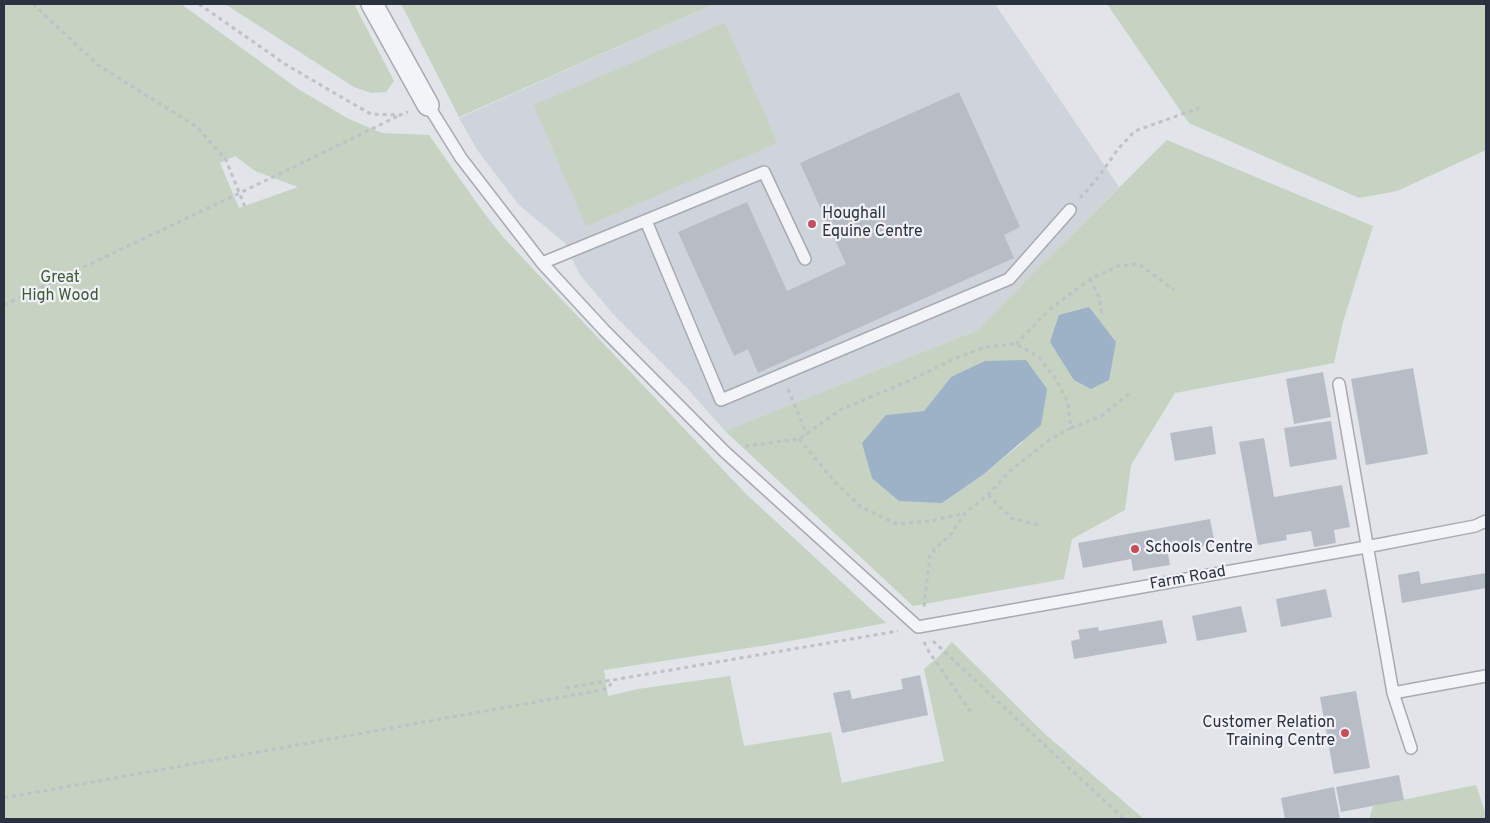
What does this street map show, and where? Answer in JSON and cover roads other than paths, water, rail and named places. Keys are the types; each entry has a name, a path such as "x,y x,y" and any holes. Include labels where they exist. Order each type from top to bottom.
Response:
{"street":[{"path":"374,7 428,105"}],"lane":[{"path":"428,105 461,158 542,263 764,172 805,258"},
{"path":"646,221 721,400 1009,279 1070,210"},
{"name":"Farm Road","path":"542,263 604,330 725,452 918,627 1366,547 1475,526 1486,521"},
{"path":"1339,384 1393,693 1411,748"},
{"path":"1393,693 1486,676"}],"water":[{"path":"1089,307 1116,342 1109,380 1091,389 1074,380 1050,342 1059,315"},
{"path":"1026,360 1047,389 1041,425 984,474 942,503 899,501 872,478 862,443 886,415 924,411 951,377 985,361"}],"place":[{"name":"Houghall Equine Centre","path":"812,224"},
{"name":"Schools Centre","path":"1135,549"},
{"name":"Customer Relation Training Centre","path":"1345,733"}],"park label":[{"name":"Great High Wood","path":"60,288"}]}
